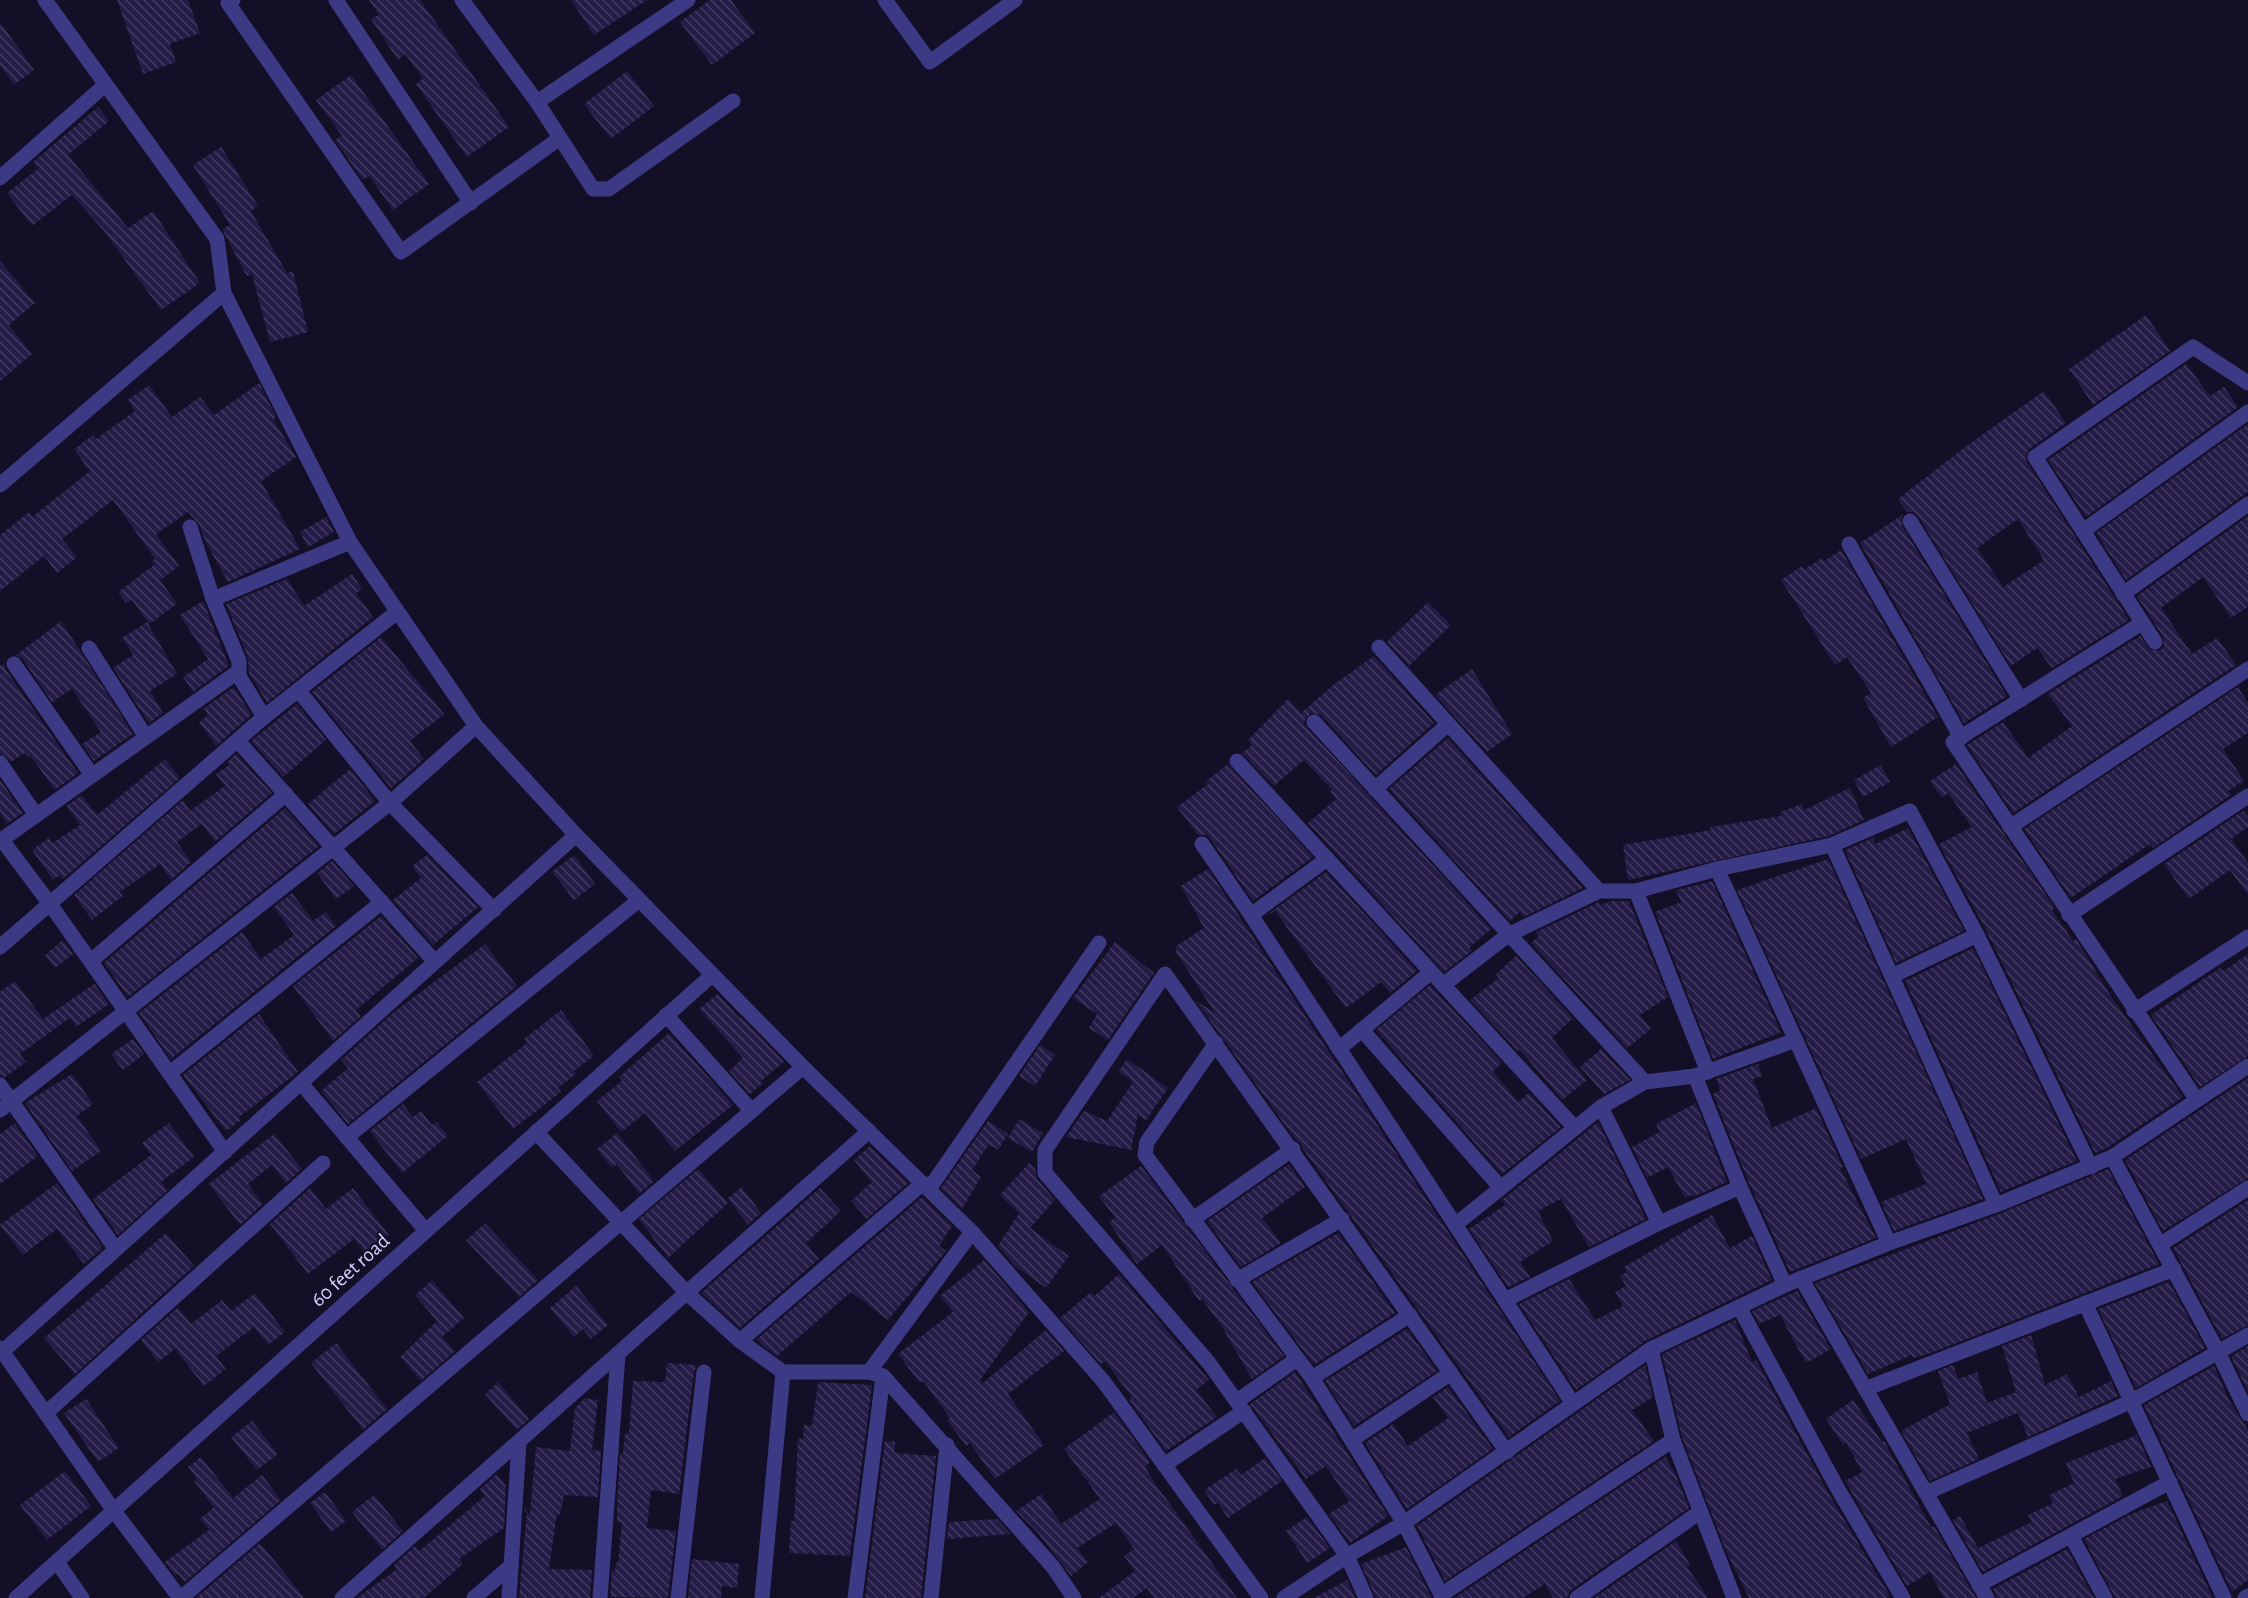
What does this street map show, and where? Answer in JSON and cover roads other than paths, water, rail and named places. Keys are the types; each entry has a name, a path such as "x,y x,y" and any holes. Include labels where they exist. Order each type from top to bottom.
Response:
{"street":[{"path":"45,0 218,239 224,293 350,542 476,726 576,835 712,975 972,1232 1104,1382 1261,1598"},
{"path":"233,0 228,3 401,252 560,138"},
{"path":"336,0 471,203"},
{"path":"462,0 537,102 593,189 609,189 733,100"},
{"path":"537,102 688,0"},
{"path":"885,0 930,62 1015,0"},
{"path":"0,178 105,85"},
{"path":"0,485 224,293"},
{"path":"2155,642 2035,457 2193,347 2248,383"},
{"path":"2083,531 2248,412"},
{"path":"2123,594 2248,504"},
{"path":"1910,520 2021,700"},
{"path":"190,527 213,599 239,661 240,676 264,717"},
{"path":"213,599 350,542"},
{"path":"1849,544 1934,688 1960,738"},
{"path":"0,947 264,717 397,612"},
{"path":"2142,622 1953,742 2134,1011 2197,1100"},
{"path":"1379,646 1447,725 1599,891"},
{"path":"89,648 146,737"},
{"path":"14,664 92,776"},
{"path":"2010,827 2248,669"},
{"path":"225,1152 50,904 1,841 239,671"},
{"path":"298,690 390,803 494,910"},
{"path":"1314,722 1645,1082"},
{"path":"1375,789 1447,725"},
{"path":"6,1106 390,803 476,726"},
{"path":"238,741 435,962"},
{"path":"1237,761 1575,1128"},
{"path":"0,764 36,815"},
{"path":"91,961 286,794"},
{"path":"2069,915 2248,796"},
{"path":"1443,985 1508,934 1599,891 1636,891 1717,869 1832,845 1910,811 1977,935 2091,1167"},
{"path":"576,835 225,1152 1,1350 114,1511 180,1598 803,1067"},
{"path":"1202,844 1572,1402"},
{"path":"1832,845 1996,1205"},
{"path":"1251,915 1327,859"},
{"path":"1717,869 1889,1243"},
{"path":"1636,891 1740,1187 1785,1285"},
{"path":"347,1137 639,900"},
{"path":"170,1073 382,902"},
{"path":"1892,976 1977,935"},
{"path":"2134,1011 2248,937"},
{"path":"740,1341 926,1186 1099,943"},
{"path":"1339,1049 1431,972"},
{"path":"1366,1598 1347,1556 1209,1363 1050,1182 1045,1173 1045,1150 1165,974 1293,1149 1507,1452"},
{"name":"60 feet road","path":"16,1598 712,975"},
{"path":"666,1015 751,1110"},
{"path":"1362,1030 1501,1188"},
{"path":"1455,1225 1602,1107 1645,1082 1701,1074 1796,1040"},
{"path":"1216,1043 1147,1142 1145,1155 1312,1378 1353,1439 1404,1523 1442,1596 1673,1440"},
{"path":"1284,1598 1347,1556 1404,1523 1507,1452 1572,1402 1651,1349 1801,1278 2091,1167 2112,1157 2248,1066"},
{"path":"301,1083 426,1231"},
{"path":"0,1085 6,1106 115,1248"},
{"path":"1602,1107 1659,1223"},
{"path":"342,1598 869,1131"},
{"path":"536,1132 622,1221 687,1293 740,1341 783,1372 876,1374 947,1445 1053,1567 1074,1598"},
{"path":"1192,1220 1293,1149"},
{"path":"2112,1157 2161,1244 2248,1414"},
{"path":"46,1413 323,1163"},
{"path":"1505,1300 1659,1223 1740,1187"},
{"path":"2161,1244 2248,1188"},
{"path":"1238,1280 1342,1219"},
{"path":"855,1598 876,1374 972,1232"},
{"path":"1865,1389 2174,1269"},
{"path":"1801,1278 1983,1592 2071,1536 2170,1482"},
{"path":"2085,1303 2224,1598"},
{"path":"1739,1307 1839,1491 1903,1598"},
{"path":"1312,1378 1410,1315"},
{"path":"1926,1493 2132,1401 2248,1335"},
{"path":"1651,1349 1673,1440 1733,1594 1718,1598"},
{"path":"600,1598 618,1355"},
{"path":"1164,1465 1297,1359"},
{"path":"678,1598 704,1372"},
{"path":"762,1598 783,1372"},
{"path":"1353,1439 1451,1373"},
{"path":"509,1598 519,1443"},
{"path":"930,1598 947,1445"},
{"path":"1577,1598 1700,1512"},
{"path":"2071,1536 2105,1598"},
{"path":"57,1562 82,1598"},
{"path":"474,1598 511,1566"}]}
